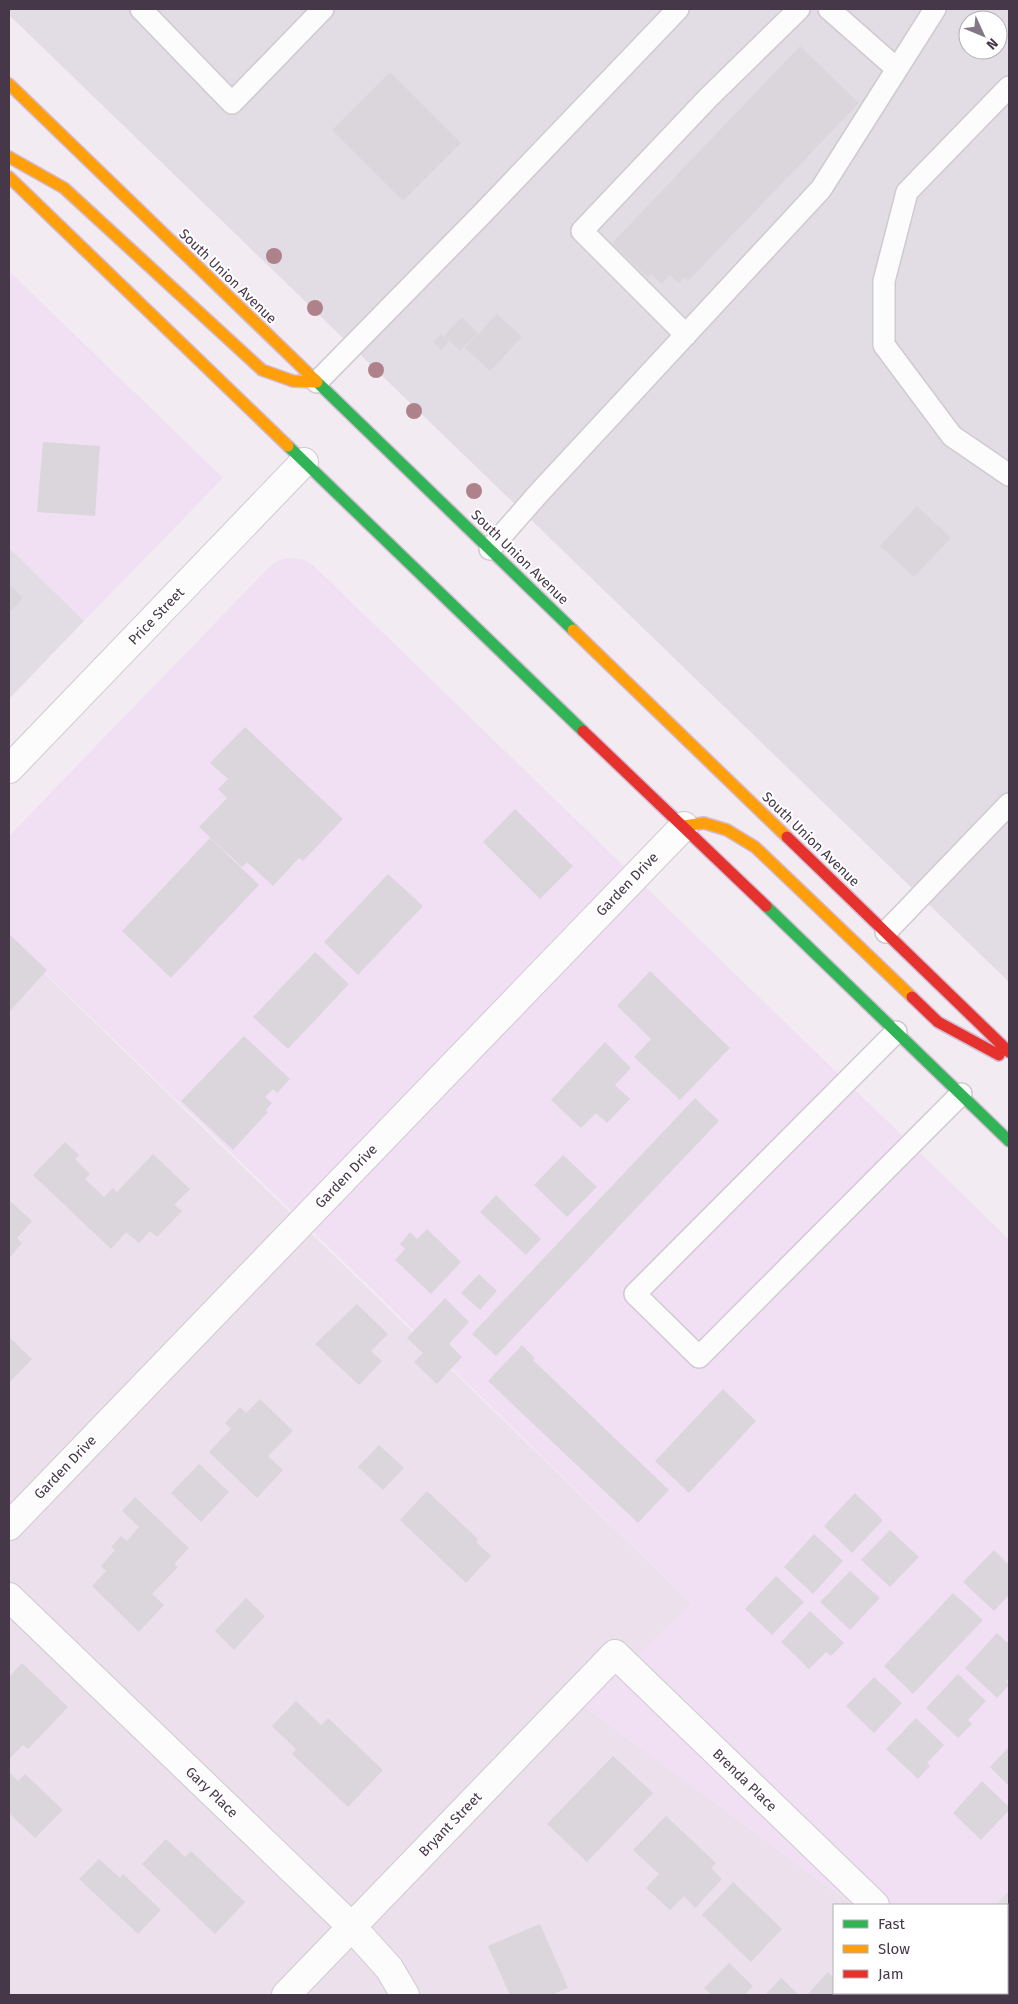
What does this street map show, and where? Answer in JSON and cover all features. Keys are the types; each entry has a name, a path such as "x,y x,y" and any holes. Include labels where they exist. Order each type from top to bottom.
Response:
{"main road":[{"name":"South Union Avenue","path":"9,84 1009,1052"},
{"path":"9,157 64,188 262,370 293,381 317,382"},
{"path":"9,177 1009,1141"},
{"path":"684,826 704,824 727,830 755,847 938,1022 1009,1060"}],"street":[{"name":"Price Street","path":"9,769 304,462"},
{"name":"Garden Drive","path":"9,1526 684,826"},
{"name":"Gary Place","path":"9,1597 352,1927 389,1968 405,1995"},
{"name":"Bryant Street","path":"286,1995 615,1654"},
{"name":"Brenda Place","path":"615,1654 874,1904"}],"lane":[{"path":"141,9 232,103 324,9"},
{"path":"317,382 482,214 678,9"},
{"path":"686,335 582,231 708,98 799,9"},
{"path":"829,9 897,69"},
{"path":"490,549 538,494 821,189 935,9"},
{"path":"1009,87 907,192 884,281 884,345 952,436 1009,475"},
{"path":"886,932 1009,804"},
{"path":"896,1032 635,1294 699,1357 961,1094"}],"shaded area":[{"path":"9,9 1009,9 1009,982 9,15"},
{"path":"9,271 223,478 84,621 9,548"},
{"path":"9,548 84,621 9,699"},
{"path":"290,558 302,559 312,564 1009,1239 1009,1891 996,1904 852,1904 584,1706 692,1604 336,1254 9,938 9,836 269,567 279,560"},
{"path":"9,939 692,1604 584,1706 852,1904 833,1904 833,1994 965,1995 9,1995"},
{"path":"1009,1891 1009,1972 1008,1904 996,1904"}],"building":[{"path":"800,46 859,103 688,281 685,277 679,283 670,275 662,284 651,274 648,278 612,243"},
{"path":"390,72 461,143 403,201 332,130"},
{"path":"497,314 522,337 490,371 465,348"},
{"path":"462,317 478,333 460,351 444,336"},
{"path":"441,334 449,342 441,350 433,342"},
{"path":"43,442 100,446 95,516 37,512"},
{"path":"917,506 951,538 914,577 880,546"},
{"path":"9,584 23,598 9,613"},
{"path":"245,727 343,819 303,861 299,858 273,886 247,862 242,867 199,827 227,798 218,789 228,779 210,763"},
{"path":"515,809 573,866 540,899 483,842"},
{"path":"210,838 259,885 171,978 122,931"},
{"path":"388,874 423,906 358,975 324,942"},
{"path":"9,934 47,970 9,1012"},
{"path":"315,952 349,984 288,1049 253,1017"},
{"path":"650,971 730,1048 680,1100 634,1057 651,1039 617,1006"},
{"path":"244,1036 290,1079 277,1093 273,1089 265,1097 272,1103 266,1110 268,1112 233,1150 181,1101"},
{"path":"605,1042 631,1068 615,1085 630,1099 607,1123 596,1113 581,1128 551,1100"},
{"path":"695,1098 719,1121 496,1356 472,1334"},
{"path":"65,1142 79,1155 75,1159 90,1174 85,1179 104,1197 113,1188 117,1192 153,1154 190,1189 174,1205 182,1211 157,1237 150,1231 139,1243 126,1232 111,1249 33,1175"},
{"path":"563,1155 597,1187 567,1217 534,1185"},
{"path":"496,1195 541,1239 526,1255 480,1212"},
{"path":"9,1200 32,1221 17,1238 22,1243 9,1258"},
{"path":"427,1229 461,1262 431,1294 395,1260 405,1249 400,1244 410,1232 417,1239"},
{"path":"479,1274 497,1291 480,1310 461,1293"},
{"path":"445,1298 469,1322 449,1344 462,1357 437,1384 414,1362 423,1353 407,1338"},
{"path":"357,1304 388,1334 371,1351 382,1361 359,1385 315,1344"},
{"path":"9,1337 32,1359 9,1383"},
{"path":"522,1345 535,1358 533,1360 669,1490 638,1523 488,1381"},
{"path":"723,1389 756,1421 689,1493 655,1461"},
{"path":"260,1399 293,1431 268,1456 283,1470 257,1498 209,1452 231,1429 225,1423 240,1407 246,1413"},
{"path":"379,1445 404,1468 383,1490 358,1467"},
{"path":"199,1464 229,1492 201,1522 171,1493"},
{"path":"427,1491 478,1539 476,1542 491,1556 466,1583 400,1520"},
{"path":"855,1493 883,1520 852,1553 824,1526"},
{"path":"135,1497 189,1548 174,1564 178,1567 152,1594 164,1605 139,1632 92,1586 106,1571 101,1566 115,1550 111,1547 121,1536 127,1541 139,1527 122,1511"},
{"path":"890,1530 919,1557 890,1587 861,1560"},
{"path":"814,1534 843,1561 813,1594 784,1567"},
{"path":"994,1550 1009,1565 1009,1595 994,1611 963,1582"},
{"path":"850,1571 880,1598 850,1630 820,1602"},
{"path":"776,1576 804,1602 772,1635 745,1609"},
{"path":"953,1593 983,1620 913,1694 884,1666"},
{"path":"246,1598 265,1616 234,1650 215,1631"},
{"path":"810,1611 844,1643 831,1656 826,1652 809,1669 781,1642"},
{"path":"997,1633 1009,1644 1009,1678 1006,1682 1009,1685 997,1698 965,1668"},
{"path":"22,1663 68,1707 28,1749 23,1745 9,1759 9,1677"},
{"path":"958,1674 986,1701 968,1720 972,1724 958,1738 926,1708"},
{"path":"874,1677 902,1703 874,1733 846,1706"},
{"path":"296,1701 321,1725 328,1718 383,1770 348,1807 292,1754 296,1749 272,1726"},
{"path":"916,1718 944,1745 927,1763 930,1766 918,1779 886,1749"},
{"path":"1009,1747 1009,1786 990,1767"},
{"path":"613,1756 653,1793 587,1862 547,1824"},
{"path":"9,1772 18,1781 25,1774 63,1810 35,1838 9,1813"},
{"path":"982,1781 1009,1807 1009,1810 981,1840 953,1813"},
{"path":"666,1816 716,1863 711,1868 722,1879 695,1908 684,1896 670,1910 646,1888 659,1874 633,1850"},
{"path":"166,1839 185,1857 191,1851 245,1902 215,1934 142,1864"},
{"path":"99,1859 120,1878 123,1874 161,1910 138,1934 79,1879"},
{"path":"733,1882 782,1929 751,1962 702,1915"},
{"path":"540,1924 568,1988 551,1995 510,1995 488,1946"},
{"path":"729,1963 753,1986 744,1995 712,1995 704,1988"},
{"path":"828,1972 833,1977 833,1994 852,1995 807,1995"},
{"path":"781,1978 799,1995 765,1995"}],"traffic: fast":[{"path":"314,379 573,630"},
{"path":"288,446 583,731"},
{"path":"766,906 1009,1141"}],"traffic: slow":[{"path":"9,84 314,379"},
{"path":"9,157 64,188 262,370 293,381 317,382"},
{"path":"9,177 288,446"},
{"path":"573,630 787,837"},
{"path":"684,826 704,823 727,830 755,847 912,997"}],"traffic: jam":[{"path":"583,731 766,906"},
{"path":"787,837 1009,1052"},
{"path":"912,997 938,1022 999,1055"}]}
